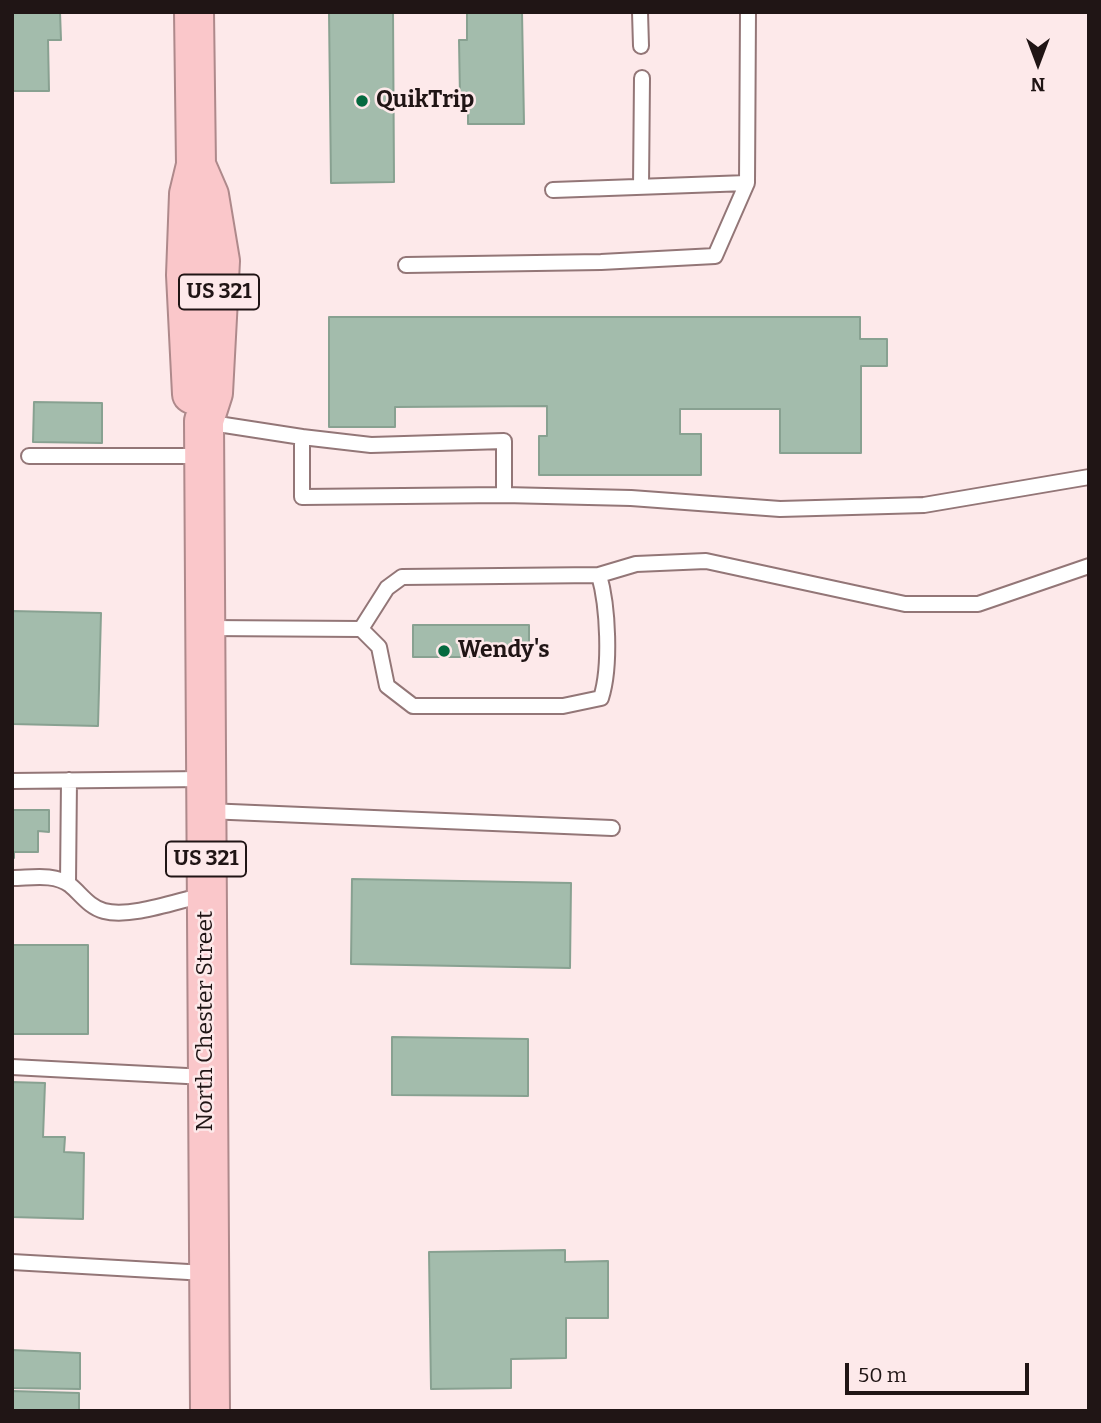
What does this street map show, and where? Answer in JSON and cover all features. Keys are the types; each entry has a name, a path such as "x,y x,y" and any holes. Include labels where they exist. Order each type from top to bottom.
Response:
{"highway":[{"name":"North Chester Street","path":"194,12 195,165 189,194 186,275 191,391 204,439 210,1411"}],"lane":[{"path":"640,12 641,46"},
{"path":"406,265 601,262 715,256 747,183 748,12"},
{"path":"641,186 642,78"},
{"path":"553,190 747,183"},
{"path":"302,437 302,497 504,495 631,498 780,509 924,505 1089,477"},
{"path":"29,456 204,439 302,437 371,445 504,441 504,495"},
{"path":"361,629 387,587 402,577 599,575 636,564 706,561 905,604 978,604 1089,566"},
{"path":"205,628 361,629 379,648 387,686 413,706 563,706 601,698 607,679 604,592 599,575"},
{"path":"12,780 69,780 205,795 612,828"},
{"path":"68,883 69,780"},
{"path":"12,878 54,877 68,883 92,906 105,911 131,912 206,895"},
{"path":"12,1067 206,1077"},
{"path":"12,1262 208,1273"},
{"path":"202,1411 210,1411"}],"building":[{"path":"12,12 60,12 61,40 48,40 49,91 12,91"},
{"name":"QuikTrip","path":"329,12 393,12 394,182 331,183"},
{"path":"467,12 522,12 524,124 468,124 468,97 460,97 459,40 467,40"},
{"path":"329,317 860,317 860,339 887,339 887,366 861,366 861,453 780,453 780,409 680,409 680,434 701,434 701,475 539,475 539,436 547,436 547,406 395,407 395,427 329,427"},
{"path":"34,402 102,403 102,443 33,442"},
{"path":"12,611 101,613 98,726 12,724"},
{"path":"413,625 529,625 529,657 413,657"},
{"path":"12,810 49,810 49,832 38,831 38,852 14,852 12,858"},
{"path":"352,879 571,883 570,968 351,964"},
{"path":"12,945 88,945 88,1034 12,1034"},
{"path":"392,1037 528,1039 528,1096 392,1095"},
{"path":"12,1082 45,1083 43,1137 65,1137 64,1152 84,1153 83,1219 12,1217"},
{"path":"565,1250 565,1262 608,1261 608,1318 566,1318 566,1358 511,1359 511,1388 431,1389 429,1252"},
{"path":"12,1350 80,1353 80,1389 12,1388"},
{"path":"12,1391 79,1393 79,1411 12,1411"}],"place":[{"name":"QuikTrip","path":"362,101"},
{"name":"Wendy's","path":"444,651"}]}
